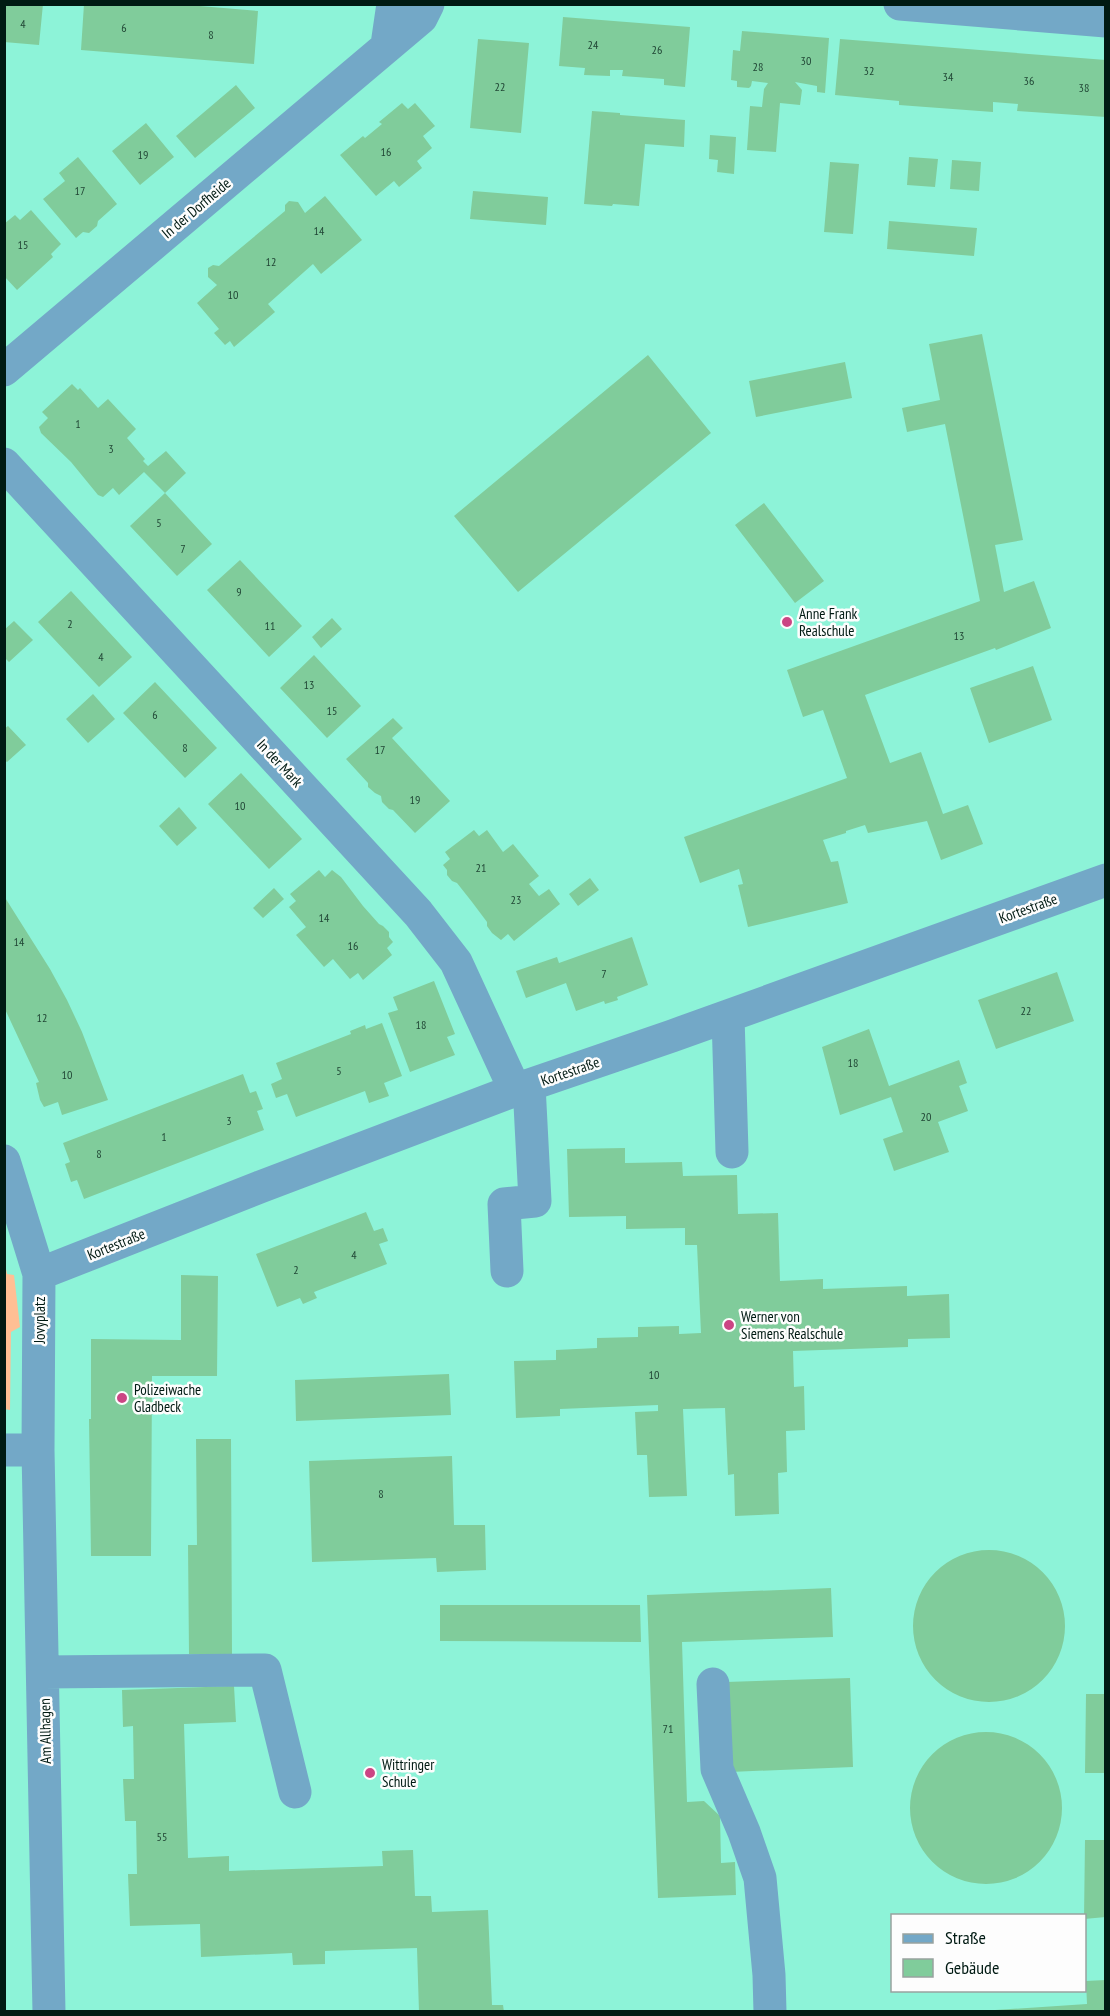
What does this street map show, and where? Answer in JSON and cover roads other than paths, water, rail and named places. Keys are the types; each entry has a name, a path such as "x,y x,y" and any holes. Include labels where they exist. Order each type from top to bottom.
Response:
{"street":[{"path":"387,45 393,4"},
{"name":"In der Dorfheide","path":"4,370 421,18 428,4"},
{"path":"900,4 1106,21"},
{"name":"In der Mark","path":"4,464 418,913 456,962 522,1087"},
{"name":"Kortestraße","path":"39,1274 522,1087 728,1016 1106,880"},
{"path":"728,1016 732,1152"},
{"path":"507,1271 504,1204 535,1201 522,1087"},
{"name":"Jovyplatz","path":"4,1161 39,1274 38,1450"},
{"path":"4,1450 38,1450"},
{"name":"Am Allhagen","path":"38,1450 49,2012"},
{"path":"44,1672 265,1670 295,1792"},
{"path":"713,1684 717,1769 744,1832 760,1878 770,2012"}],"place":[{"name":"Anne Frank Realschule","path":"787,622"},
{"name":"Werner von Siemens Realschule","path":"729,1325"},
{"name":"Polizeiwache Gladbeck","path":"122,1398"},
{"name":"Wittringer Schule","path":"370,1773"}]}
